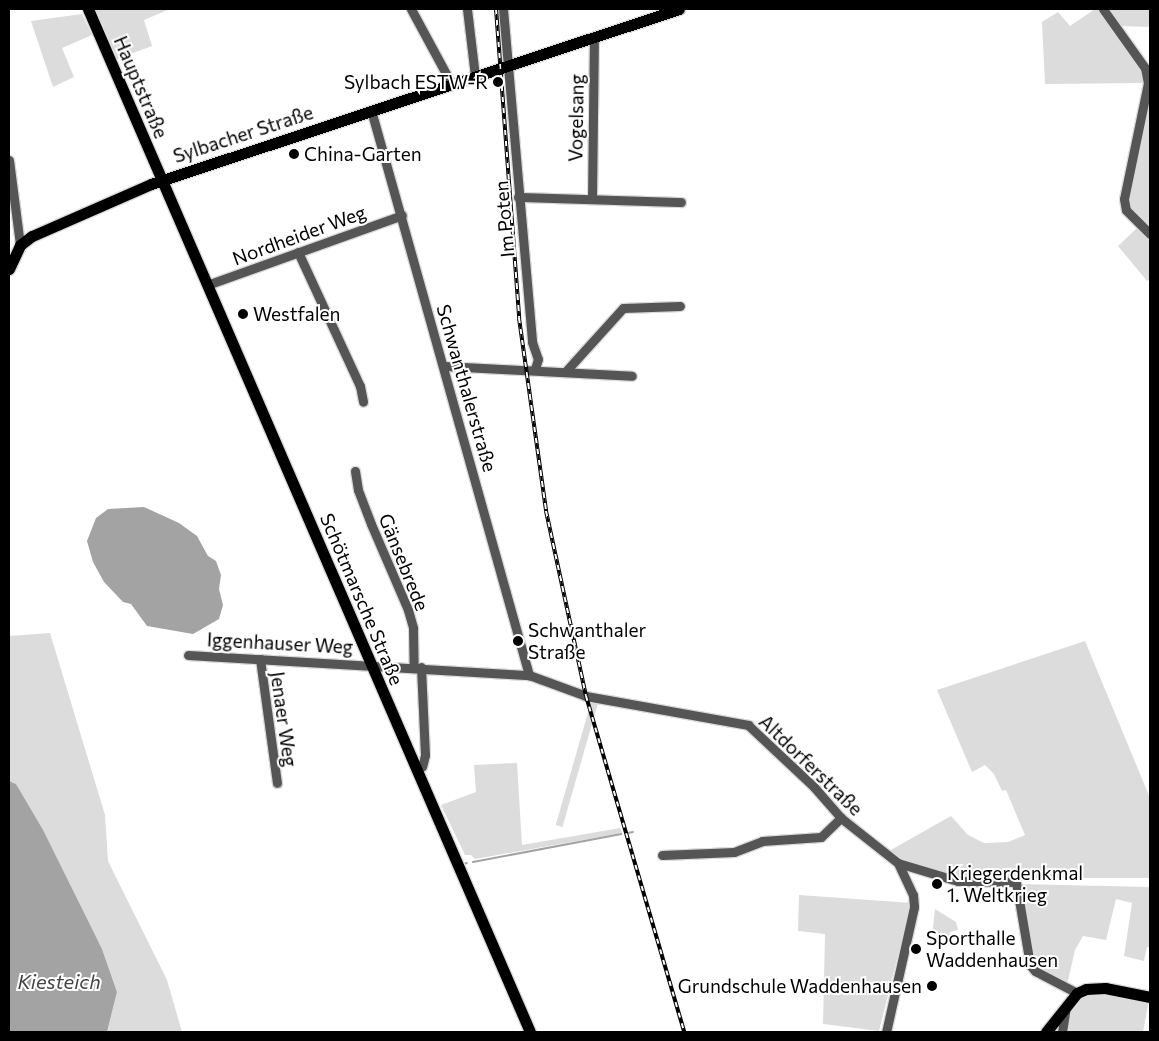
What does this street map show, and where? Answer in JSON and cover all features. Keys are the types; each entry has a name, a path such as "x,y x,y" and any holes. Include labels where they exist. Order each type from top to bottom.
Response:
{"main road":[{"name":"Hauptstraße","path":"88,9 162,180"},
{"name":"Sylbacher Straße","path":"20,245 32,236 162,180 679,9"},
{"name":"Schötmarsche Straße","path":"162,180 530,1032"},
{"path":"9,269 20,245"},
{"path":"1046,1032 1077,993 1105,988 1150,997"}],"street":[{"path":"411,9 452,83"},
{"path":"466,9 475,76"},
{"path":"503,9 508,65"},
{"path":"1103,9 1145,68 1148,83 1124,199 1126,210 1150,234"},
{"name":"Vogelsang","path":"592,199 594,37"},
{"name":"Im Poten","path":"508,65 532,342 538,359 535,369"},
{"name":"Schwanthalerstraße","path":"371,110 529,675"},
{"path":"9,160 20,245"},
{"path":"518,197 681,202"},
{"name":"Nordheider Weg","path":"207,285 402,216"},
{"path":"298,252 360,386 363,402"},
{"path":"566,371 623,308 680,306"},
{"path":"444,366 535,369 632,376"},
{"name":"Gänsebrede","path":"355,471 358,490 370,524 408,610 413,628 426,755 422,767"},
{"name":"Iggenhauser Weg","path":"188,655 260,659 304,664 371,664"},
{"name":"Jenaer Weg","path":"260,659 277,783"},
{"name":"Altdorferstraße","path":"371,664 529,675 586,696 748,725 814,787 841,818 898,863 913,894 914,907 886,1032"},
{"path":"662,855 734,852 762,841 821,837 841,818"},
{"path":"898,863 958,881 1016,882 1030,965 1035,972 1077,993"},
{"path":"1062,1032 1067,1005"}],"shaded area":[{"path":"95,9 170,9 144,20 152,46 117,59"},
{"path":"1095,9 1101,9 1140,63 1146,83 1045,84 1042,22 1058,12 1070,26"},
{"path":"1109,9 1150,9 1150,27 1121,26"},
{"path":"82,14 92,35 62,48 74,77 53,87 31,21"},
{"path":"1145,66 1150,66 1150,232 1128,210 1127,200 1149,82"},
{"path":"1137,228 1150,241 1150,279 1147,281 1118,246"},
{"path":"50,633 105,815 108,861 167,980 182,1032 107,1032 117,992 102,949 16,784 9,781 9,636"},
{"path":"1085,641 1150,798 1150,878 961,878 896,857 889,851 951,816 968,835 984,843 1008,842 1025,835 1006,790 1002,791 994,774 985,765 972,772 937,690"},
{"path":"591,702 598,704 562,827 556,825"},
{"path":"517,763 522,845 620,828 622,833 475,859 471,855 465,855 441,805 476,792 474,765"},
{"path":"1019,884 1150,887 1150,947 1147,947 1144,961 1124,956 1132,903 1116,899 1106,940 1083,936 1075,950 1067,985 1037,969 1032,963"},
{"path":"799,895 911,903 879,1031 823,1024 825,934 798,931"},
{"path":"935,909 956,922 958,930 950,932 951,941 932,935"},
{"path":"1104,990 1149,1000 1143,1032 1065,1032 1069,1009 1078,996"}],"water":[{"path":"144,507 179,523 197,536 208,556 216,561 221,575 219,589 223,605 219,619 193,634 147,626 131,604 123,602 104,582 93,562 87,541 96,518 108,509"},
{"name":"Kiesteich","path":"9,781 16,784 43,830 102,949 117,992 107,1032 9,1032"}],"waterway":[{"path":"628,833 633,832"},
{"path":"473,862 621,834"}],"railway":[{"path":"496,9 519,318 546,511 586,696 684,1032"}],"place":[{"name":"Sylbach ESTW-R","path":"498,82"},
{"name":"China-Garten","path":"294,154"},
{"name":"Westfalen","path":"243,314"},
{"name":"Schwanthaler Straße","path":"518,641"},
{"name":"Kriegerdenkmal 1. Weltkrieg","path":"937,884"},
{"name":"Sporthalle Waddenhausen","path":"916,949"},
{"name":"Grundschule Waddenhausen","path":"932,986"}]}
